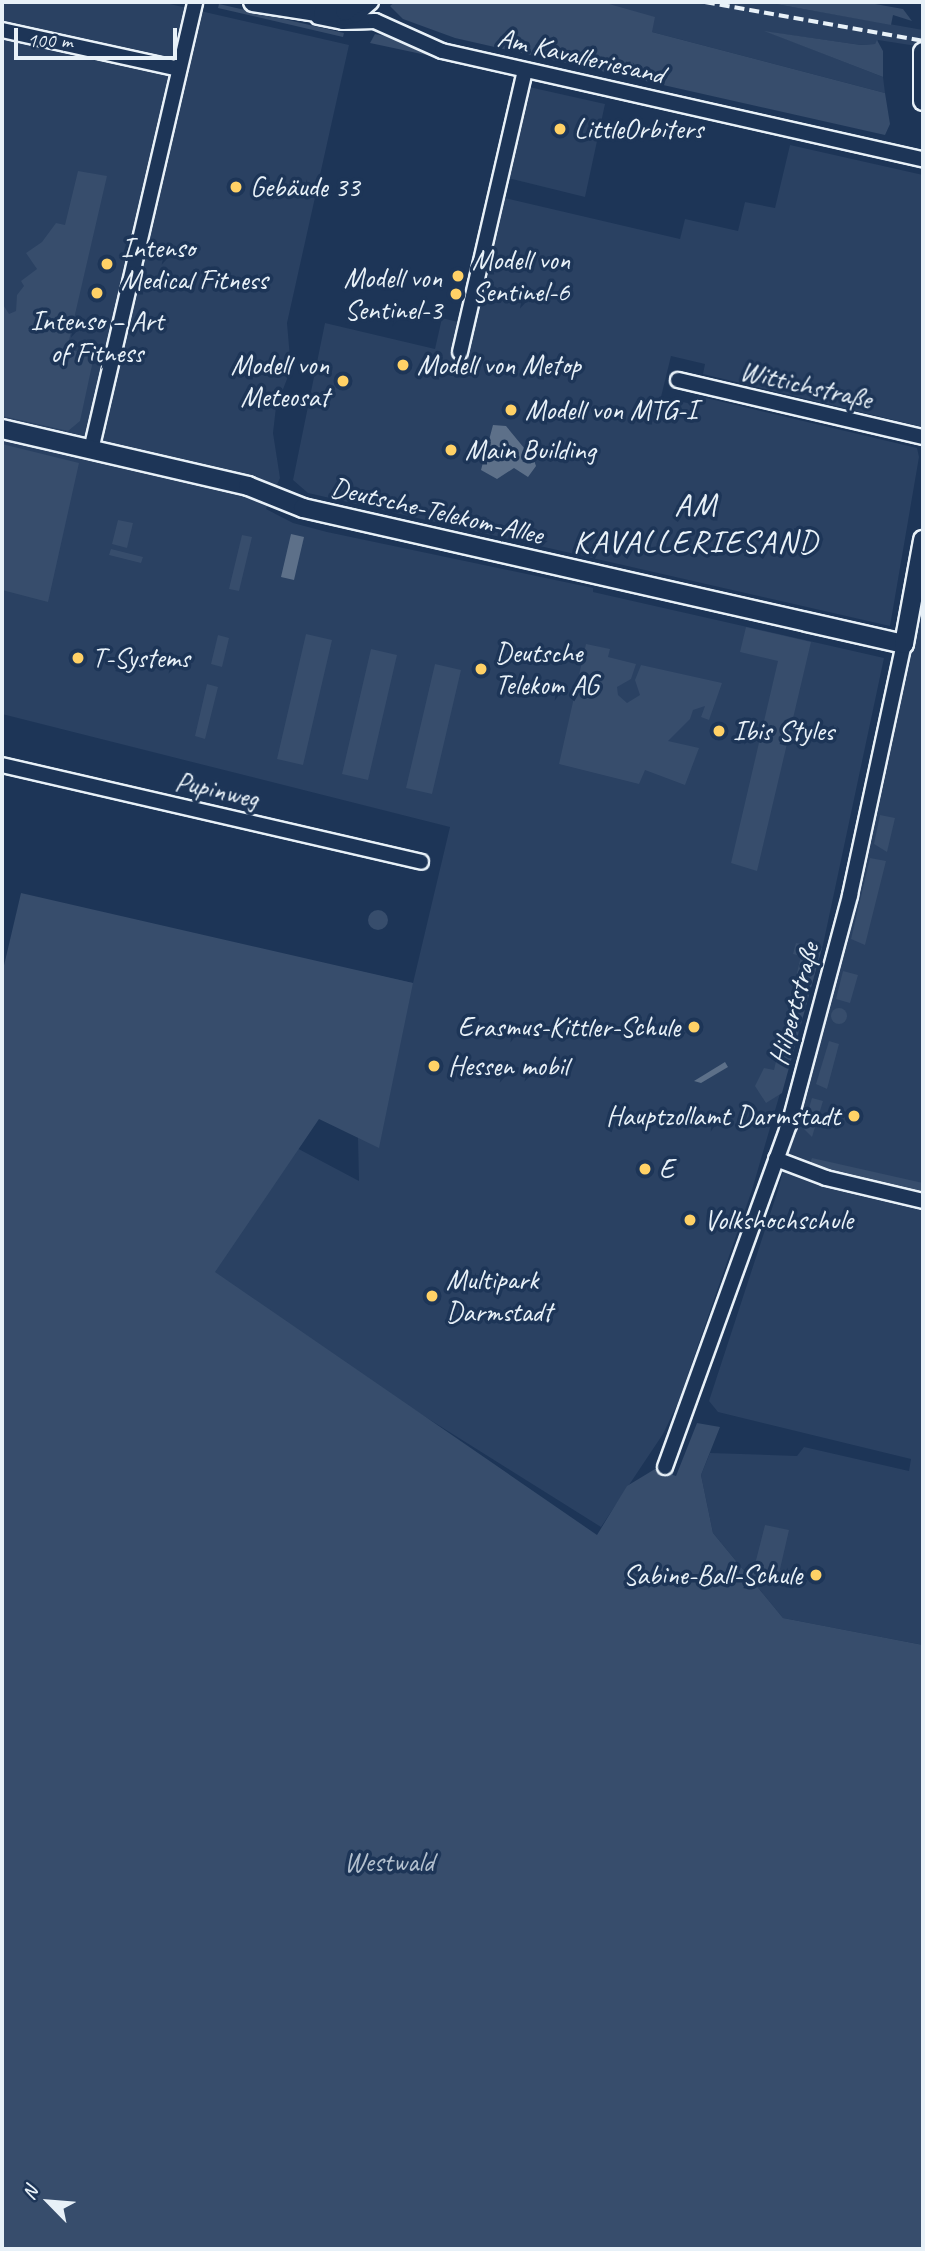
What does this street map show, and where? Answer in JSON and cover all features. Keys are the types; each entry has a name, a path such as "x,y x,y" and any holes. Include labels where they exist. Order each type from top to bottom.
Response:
{"main road":[{"name":"Am Kavalleriesand","path":"253,2 310,13"},
{"path":"310,13 340,12 358,2"},
{"path":"923,53 923,101"},
{"name":"Deutsche-Telekom-Allee","path":"2,429 264,490 303,508 904,644"},
{"name":"Hilpertstraße","path":"904,644 923,540"}],"street":[{"path":"92,450 195,2"},
{"path":"310,13 350,17 371,2 375,21"},
{"name":"Am Kavalleriesand","path":"310,13 342,22 375,21 442,51 902,157 923,159"},
{"path":"2,30 179,69"},
{"path":"460,352 525,70"},
{"path":"902,157 923,150"},
{"name":"Wittichstraße","path":"678,380 923,437"},
{"name":"Hilpertstraße","path":"665,1467 776,1159 841,930 904,644"},
{"name":"Pupinweg","path":"2,765 421,862"},
{"path":"776,1159 826,1178 923,1201"}],"shaded area":[{"path":"2,2 161,2 349,45 287,323 291,369 276,407 273,433 280,478 266,509 293,523 327,532 593,588 593,592 884,658 823,945 752,1190 678,1403 663,1434 601,1527 194,1272 276,1137 359,1181 354,970 413,983 450,827 2,714"},
{"path":"602,2 765,2 923,30 923,47 878,40 875,44 861,45 768,32 883,77 885,93 652,32"},
{"name":"LittleOrbiters","path":"529,87 605,104 585,197 508,178"},
{"path":"790,145 923,175 923,427 703,374 705,364 671,356 661,397 696,405 698,396 917,448 919,457 890,626 308,493 293,480 325,323 435,349 442,318 474,326 505,198 680,239 685,219 738,231 745,202 775,208"},
{"path":"493,425 506,426 534,460 536,466 528,477 514,468 497,479 481,470"},
{"path":"291,534 304,537 294,580 281,577"},
{"path":"923,601 923,1645 783,1618 713,1533 701,1475 710,1453 797,1456 804,1447 909,1471 911,1459 718,1412 709,1401 778,1190 848,925"},
{"path":"725,1062 728,1067 701,1083 694,1081"}],"green space":[{"path":"395,2 602,2 655,17 652,32 885,93 890,124 885,135 455,38 403,19 390,6"},
{"path":"765,2 864,2 903,9 912,21 893,15 891,25"},
{"path":"219,4 344,33 343,37 218,8"},
{"path":"764,31 861,45 875,44 877,40 883,51 883,77"},
{"path":"375,34 385,36 431,56 370,43"},
{"path":"78,171 107,176 67,349 94,356 80,421 68,431 2,416 2,303 9,314 16,311 17,295 24,286 21,281 37,269 26,253 42,242 56,223 65,225"},
{"path":"2,444 79,463 48,602 2,590"},
{"path":"118,520 133,523 127,548 112,544"},
{"path":"242,535 252,537 239,591 229,589"},
{"path":"111,549 143,557 141,563 109,555"},
{"path":"746,627 811,642 757,871 731,863 778,661 740,652"},
{"path":"306,634 332,640 303,765 277,759"},
{"path":"218,635 229,638 222,667 211,664"},
{"path":"586,644 610,649 608,657 636,664 631,679 617,687 618,695 627,703 640,695 635,680 641,665 722,683 709,720 701,717 705,706 693,710 690,719 668,741 699,748 685,785 645,770 639,784 559,764"},
{"path":"371,649 397,655 368,780 342,774"},
{"path":"435,664 461,670 432,794 406,788"},
{"path":"207,684 218,687 205,739 195,736"},
{"path":"880,815 895,818 887,852 874,844"},
{"path":"870,858 886,861 865,945 851,939"},
{"name":"Westwald","path":"21,893 413,983 379,1148 319,1119 215,1272 597,1535 627,1486 655,1469 676,1476 697,1423 720,1427 701,1475 713,1533 783,1618 923,1645 923,2249 2,2249 2,974"},
{"path":"378,910 385,913 388,920 385,927 378,930 371,927 368,920 371,913"},
{"path":"796,943 822,948 782,1093 766,1103 755,1086 764,1068 774,1070 801,956 793,954"},
{"path":"843,971 858,975 850,1003 836,999"},
{"path":"839,1008 845,1010 845,1022 839,1024 833,1022 831,1016 833,1010"},
{"path":"829,1041 839,1044 827,1089 816,1084"},
{"path":"812,1098 823,1101 812,1137 803,1128"},
{"path":"812,1158 923,1183 923,1192 822,1169 810,1163"},
{"path":"765,1525 789,1530 777,1582 752,1576"}],"railway":[{"path":"705,2 923,41"}],"place":[{"name":"LittleOrbiters","path":"560,129"},
{"name":"Gebäude 33","path":"236,187"},
{"name":"Intenso Medical Fitness","path":"107,264"},
{"name":"Modell von Sentinel-6","path":"458,276"},
{"name":"Intenso – Art of Fitness","path":"97,293"},
{"name":"Modell von Sentinel-3","path":"456,294"},
{"name":"Modell von Metop","path":"403,365"},
{"name":"Modell von Meteosat","path":"343,381"},
{"name":"Modell von MTG-I","path":"511,410"},
{"name":"Main Building","path":"451,450"},
{"name":"T-Systems","path":"78,658"},
{"name":"Deutsche Telekom AG","path":"481,669"},
{"name":"Ibis Styles","path":"719,731"},
{"name":"Erasmus-Kittler-Schule","path":"694,1027"},
{"name":"Hessen mobil","path":"434,1066"},
{"name":"Hauptzollamt Darmstadt","path":"854,1116"},
{"name":"E","path":"645,1169"},
{"name":"Volkshochschule","path":"690,1220"},
{"name":"Multipark Darmstadt","path":"432,1296"},
{"name":"Sabine-Ball-Schule","path":"816,1575"}],"district":[{"name":"AM KAVALLERIESAND","path":"696,524"}]}
